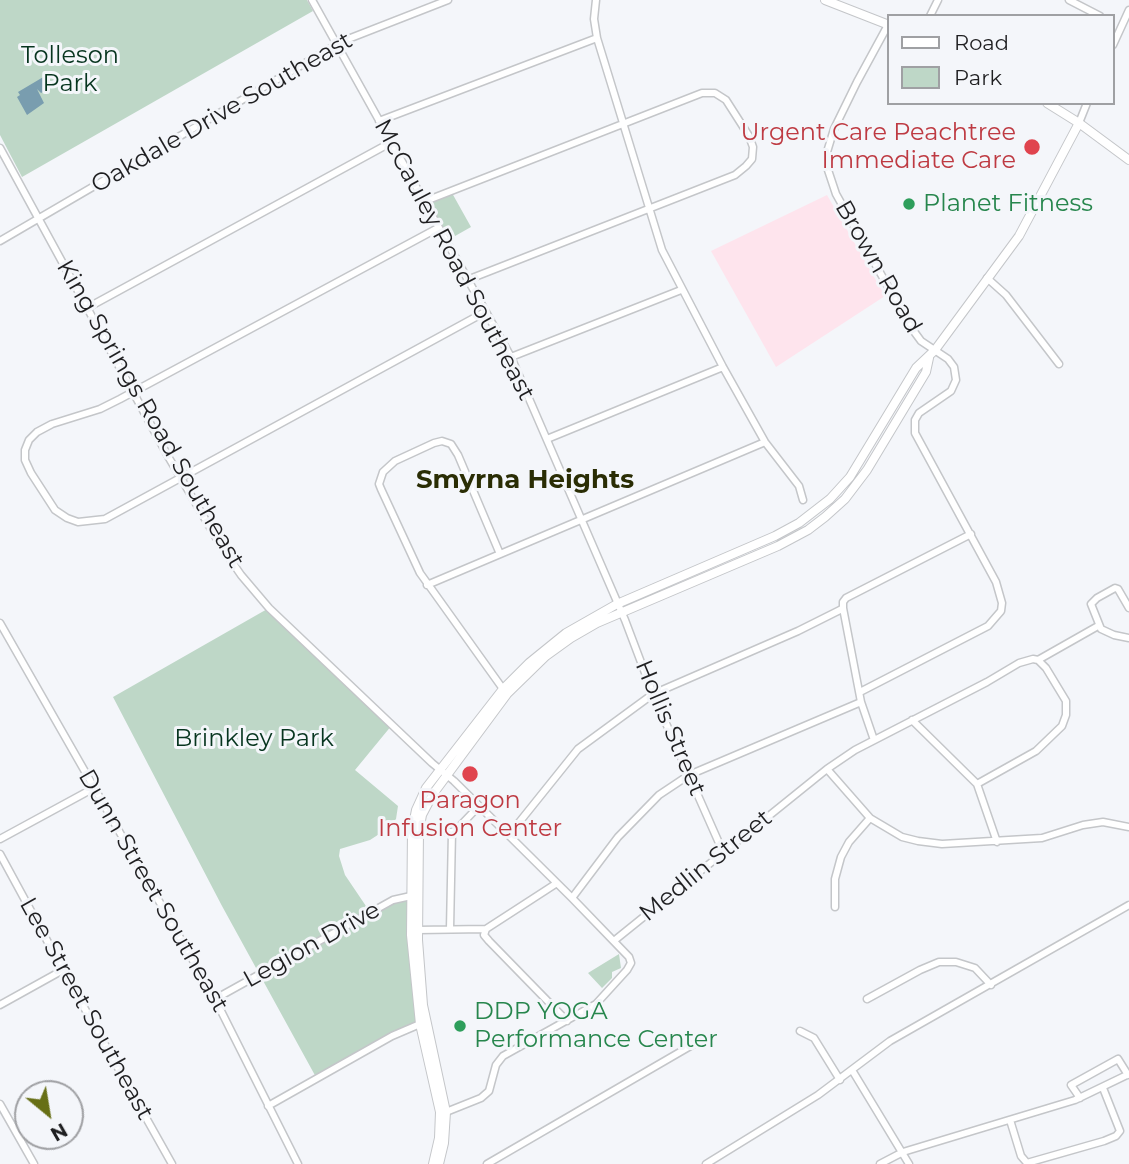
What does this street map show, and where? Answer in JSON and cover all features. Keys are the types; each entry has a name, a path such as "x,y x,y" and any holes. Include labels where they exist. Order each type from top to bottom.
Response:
{"main road":[{"path":"825,0 888,25"},
{"path":"1049,105 1129,160"},
{"path":"439,1164 444,1143 446,1112 423,1006 417,930 419,831 427,804 443,773 503,690 553,643 617,604 775,536 818,509 850,477 916,368 929,358 1026,225 1079,123"},
{"path":"433,1164 439,1138 440,1112 420,1024 412,955 413,820 421,799 527,673 579,632 778,547 825,517 845,499 867,470 926,372 929,358"}],"street":[{"name":"McCauley Road Southeast","path":"312,0 511,357 617,604"},
{"name":"Oakdale Drive Southeast","path":"0,241 343,41 448,0"},
{"path":"596,0 594,19 597,38 666,261 765,442 799,486 803,500"},
{"path":"1069,0 1096,14"},
{"path":"1115,40 1129,10"},
{"path":"1115,24 1121,27"},
{"name":"Brown Road","path":"888,27 856,82 834,129 827,152 828,170 836,194 910,326 921,341 952,363 956,380 951,391 919,413 915,420 915,433 971,534"},
{"path":"379,121 597,38"},
{"path":"423,202 696,94 715,93 729,104 752,142 752,159 741,172 467,280"},
{"path":"1079,123 1086,105"},
{"path":"87,308 390,143"},
{"name":"King Springs Road Southeast","path":"0,149 180,477 226,555 259,597 479,806 615,940"},
{"path":"438,228 100,409 52,424 37,432 29,440 25,450 25,460 31,473 55,510 66,518 78,522 104,519 485,312"},
{"path":"987,278 1006,295 1059,364"},
{"path":"511,357 681,290"},
{"path":"547,439 723,367"},
{"path":"500,554 454,448 447,441 433,443 395,461 383,472 379,484 427,585 503,690"},
{"path":"427,585 765,442"},
{"path":"860,692 988,626 1001,611 1002,603 996,582 971,534 843,602 861,702 874,740"},
{"path":"1129,608 1118,589 1104,593 1091,604 1098,626 1114,635 1129,638"},
{"name":"Hollis Street","path":"617,604 653,694 723,852"},
{"path":"509,835 578,749 653,694 798,631 843,608"},
{"name":"Dunn Street Southeast","path":"0,623 215,999 298,1164"},
{"name":"Medlin Street","path":"446,1112 481,1098 489,1091 496,1065 503,1056 596,1004 631,963 615,940 827,769 874,740 987,682 1018,663 1038,660 1098,626"},
{"path":"977,784 1036,751 1062,726 1066,715 1066,701 1038,660"},
{"path":"572,898 618,837 659,795 689,775 861,702"},
{"path":"912,720 977,784 997,842"},
{"path":"827,769 870,818 902,836 918,841 942,844 1042,838 1102,822 1129,827"},
{"path":"0,839 94,788"},
{"path":"419,831 457,830 479,806"},
{"path":"835,906 835,880 841,857 849,842 870,818"},
{"path":"450,929 452,832"},
{"name":"Lee Street Southeast","path":"0,854 173,1164"},
{"path":"417,930 486,929 557,883"},
{"name":"Legion Drive","path":"215,999 393,900 411,896"},
{"path":"706,1164 840,1080 890,1041 1129,905"},
{"path":"486,929 484,935 489,942 567,1021"},
{"path":"867,999 939,962 956,962 975,968 991,985"},
{"path":"0,1005 63,971"},
{"path":"268,1106 399,1032 420,1024"},
{"path":"800,1031 814,1038 840,1080"},
{"path":"491,1163 699,1041"},
{"path":"880,1164 903,1152 1080,1098 1128,1075 1118,1059 1071,1085 1080,1098"},
{"path":"852,1070 909,1164"},
{"path":"1010,1120 1025,1163 1104,1141 1116,1136 1120,1131 1103,1087"},
{"path":"0,1104 34,1164"}],"shaded area":[{"path":"827,195 885,296 776,367 711,251"}],"green space":[{"name":"Tolleson Park","path":"0,0 307,0 313,11 22,177 0,135"},
{"path":"452,193 471,227 448,240 428,204"},
{"name":"Brinkley Park","path":"269,608 392,725 355,770 398,806 396,819 387,829 370,840 340,849 339,856 345,875 370,912 393,900 413,896 423,1023 317,1079 222,906 113,697"},
{"path":"619,954 621,968 612,972 612,978 602,988 588,973"}],"water":[{"path":"45,76 51,88 41,93 37,89 44,103 27,115 17,97 20,95 18,92"}],"place":[{"name":"Urgent Care Peachtree Immediate Care","path":"1032,147"},
{"name":"Planet Fitness","path":"909,204"},
{"name":"Paragon Infusion Center","path":"470,774"},
{"name":"DDP YOGA Performance Center","path":"460,1026"}],"district":[{"name":"Smyrna Heights","path":"525,480"}]}
